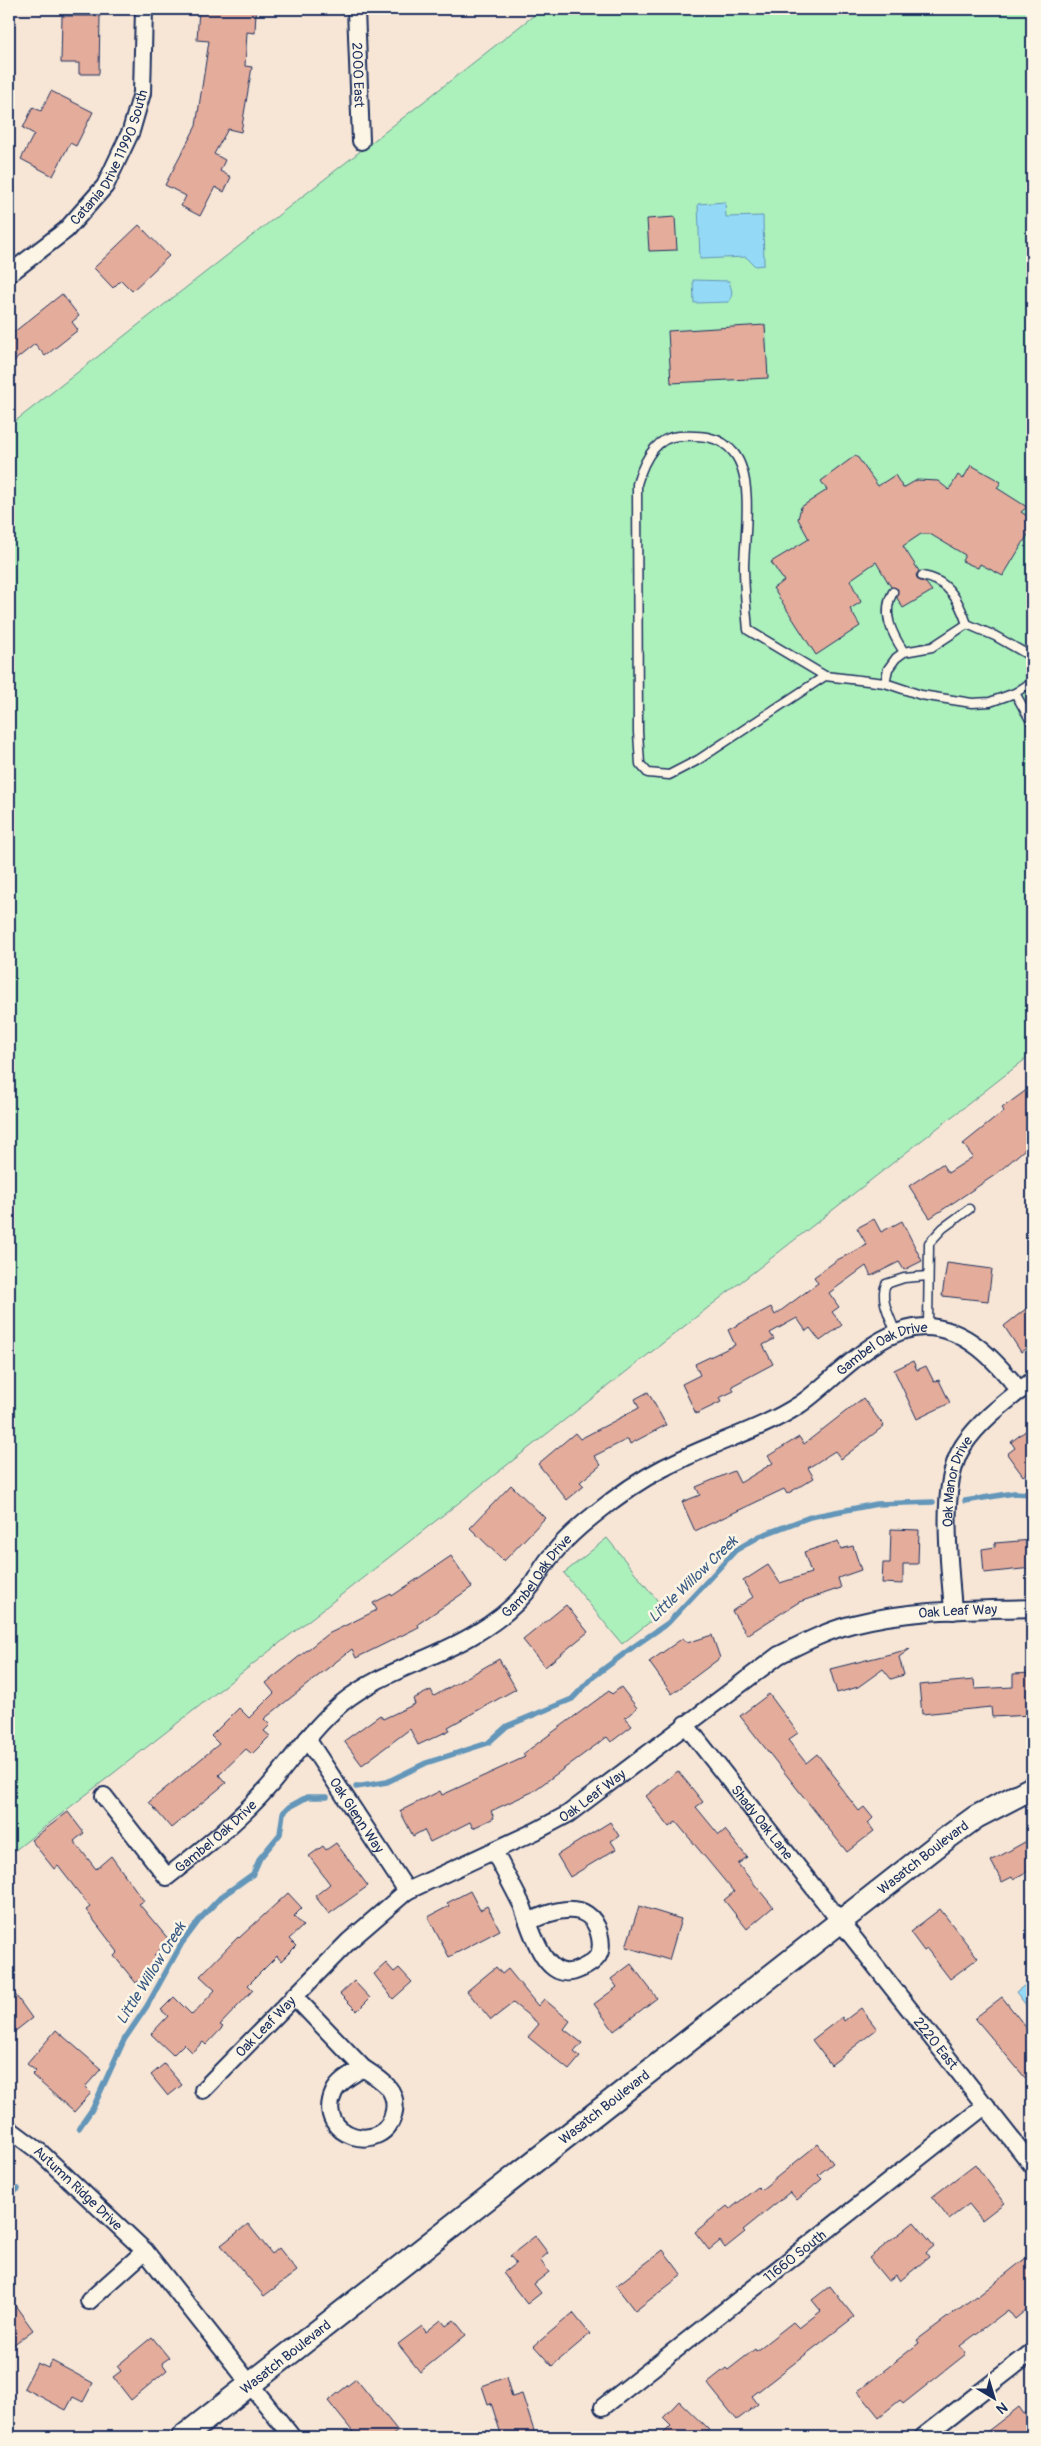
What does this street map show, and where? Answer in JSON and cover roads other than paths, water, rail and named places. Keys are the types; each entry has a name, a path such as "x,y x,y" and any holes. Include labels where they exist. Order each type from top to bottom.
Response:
{"main road":[{"name":"Wasatch Boulevard","path":"183,2437 947,1838 976,1818 1032,1788"}],"street":[{"name":"Catania Drive 11990 South","path":"9,274 66,230 105,186 131,131 142,93 144,9"},
{"name":"2000 East","path":"356,9 361,141"},
{"name":"Gambel Oak Drive","path":"104,1796 167,1877 207,1846 244,1813 306,1739 344,1702 364,1688 434,1656 476,1634 514,1606 550,1556 572,1532 615,1499 654,1473 683,1458 779,1416 800,1404 873,1346 896,1334 912,1328 928,1327 955,1334 979,1347 1000,1367 1026,1386"},
{"name":"Oak Manor Drive","path":"953,1611 948,1502 952,1470 962,1446 978,1427 1026,1386"},
{"name":"Oak Leaf Way","path":"203,2090 349,1941 407,1891 568,1814 779,1655 816,1636 852,1624 878,1619 953,1611 1032,1608"},
{"name":"Shady Oak Lane","path":"685,1724 841,1921"},
{"name":"Oak Glenn Way","path":"306,1739 407,1891"},
{"path":"494,1851 522,1906 537,1947 547,1963 560,1971 576,1971 589,1965 599,1955 601,1941 598,1928 588,1917 576,1910 561,1909 528,1922"},
{"name":"2220 East","path":"841,1921 1032,2165"},
{"path":"294,1996 364,2068 384,2082 392,2092 395,2104 393,2117 387,2128 377,2135 365,2138 352,2137 340,2130 332,2119 331,2105 334,2091 364,2068"},
{"name":"11660 South","path":"603,2407 986,2105"},
{"name":"Autumn Ridge Drive","path":"9,2129 40,2152 145,2251 292,2437"},
{"path":"89,2301 145,2251"},
{"path":"923,2437 1032,2352"}],"lane":[{"path":"825,676 698,760 669,775 648,773 640,764 638,732 636,484 643,463 655,446 672,436 707,435 722,443 734,453 744,474 744,567 748,630 825,676 885,683 921,695 972,703 990,702 1015,693 1032,682"},
{"path":"922,576 934,578 954,594 967,624 995,636 1032,656"},
{"path":"893,592 889,600 890,625 904,652"},
{"path":"885,683 888,669 896,658 904,652 932,647 967,624"},
{"path":"1015,693 1032,722"},
{"path":"928,1327 929,1243 943,1228 969,1209"},
{"path":"896,1334 885,1302 884,1290 886,1284 904,1278 928,1276"}],"water":[{"path":"725,202 726,217 763,216 764,265 755,266 746,257 700,259 698,204"},
{"path":"693,280 729,281 732,294 731,299 729,302 694,303"},
{"path":"1029,1982 1032,1986 1032,2013 1016,1992"}],"waterway":[{"name":"Little Willow Creek","path":"965,1501 1014,1493 1032,1494"},
{"name":"Little Willow Creek","path":"356,1787 387,1782 426,1763 488,1743 507,1726 572,1699 593,1677 668,1623 736,1550 760,1536 810,1517 877,1504 933,1502"},
{"name":"Little Willow Creek","path":"79,2128 93,2108 124,2040 147,2006 182,1943 200,1919 221,1897 253,1874 260,1858 280,1834 283,1813 289,1807 307,1797 327,1797"},
{"name":"Little Willow Creek","path":"9,2195 18,2189"}]}
